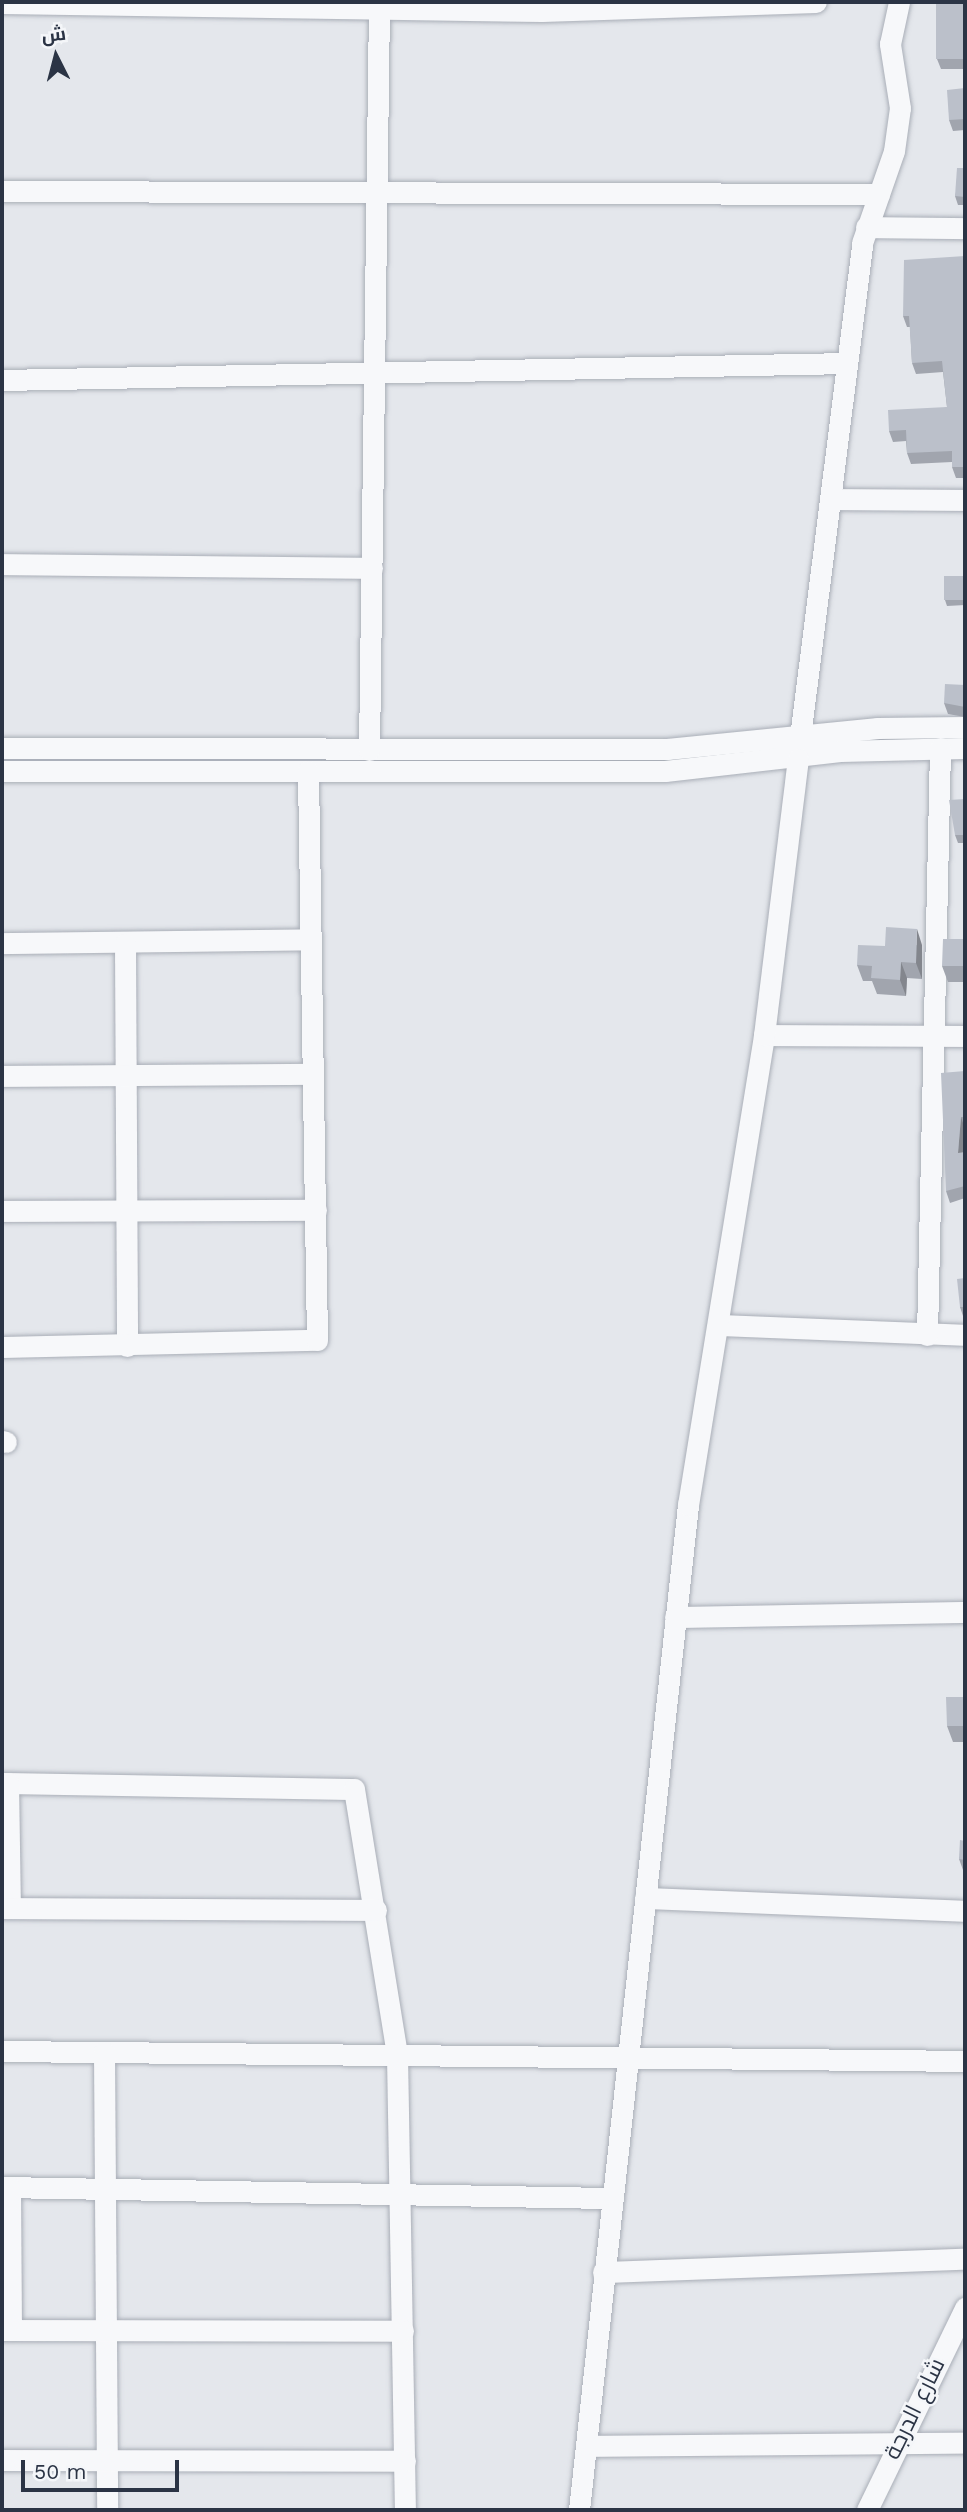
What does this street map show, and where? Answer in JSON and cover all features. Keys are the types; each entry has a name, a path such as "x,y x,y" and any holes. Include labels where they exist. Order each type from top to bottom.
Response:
{"street":[{"path":"2,3 379,4 642,10 816,2"},
{"path":"800,737 833,499 847,363 866,227 879,194 900,108 890,44 899,2"},
{"path":"369,750 377,376 379,4"},
{"path":"2,191 379,195 879,194"},
{"path":"866,227 965,228"},
{"path":"2,380 377,376 615,364 847,363"},
{"path":"833,499 965,500"},
{"path":"2,564 372,568"},
{"path":"2,748 667,749 800,737 965,727"},
{"path":"927,1335 940,748"},
{"path":"2,771 665,771 965,748"},
{"path":"579,2510 609,2198 628,2058 675,1617 764,1035 798,759"},
{"path":"2,1347 317,1340 307,771"},
{"path":"2,943 125,944 308,939"},
{"path":"125,944 127,1346"},
{"path":"764,1035 965,1036"},
{"path":"2,1076 313,1074"},
{"path":"2,1211 316,1210"},
{"path":"718,1325 965,1335"},
{"path":"675,1617 965,1612"},
{"path":"376,1910 6,1908 5,1783 354,1789 376,1910 397,2055 405,2510"},
{"path":"645,1898 965,1911"},
{"path":"2,2051 965,2062"},
{"path":"104,2052 107,2510"},
{"path":"403,2331 6,2330 6,2187 400,2191 609,2198"},
{"path":"603,2272 965,2259"},
{"name":"شارع الدرجة","path":"867,2510 965,2308"},
{"path":"586,2446 900,2441 965,2443"},
{"path":"2,2460 405,2461"}],"building":[{"path":"936,2 965,2 965,59 936,59"},
{"path":"965,88 965,119 949,120 947,90"},
{"path":"957,168 965,168 965,197 955,196"},
{"path":"965,256 965,467 952,467 952,451 907,453 906,430 889,431 888,410 947,407 942,361 912,363 909,316 903,316 904,260"},
{"path":"944,576 965,576 965,600 944,600"},
{"path":"945,684 965,685 965,707 944,703"},
{"path":"965,799 965,835 955,835 949,800"},
{"path":"963,920 965,966 942,966 943,939 963,939"},
{"path":"886,927 917,929 916,963 901,962 900,980 871,978 872,966 857,965 858,945 885,946"},
{"path":"965,1071 965,1117 961,1117 958,1153 965,1152 965,1186 946,1191 941,1073"},
{"path":"965,1278 965,1307 960,1307 957,1279"},
{"path":"963,1668 965,1726 947,1726 946,1697 963,1697"},
{"path":"960,1840 965,1841 965,1860 959,1859"}]}
